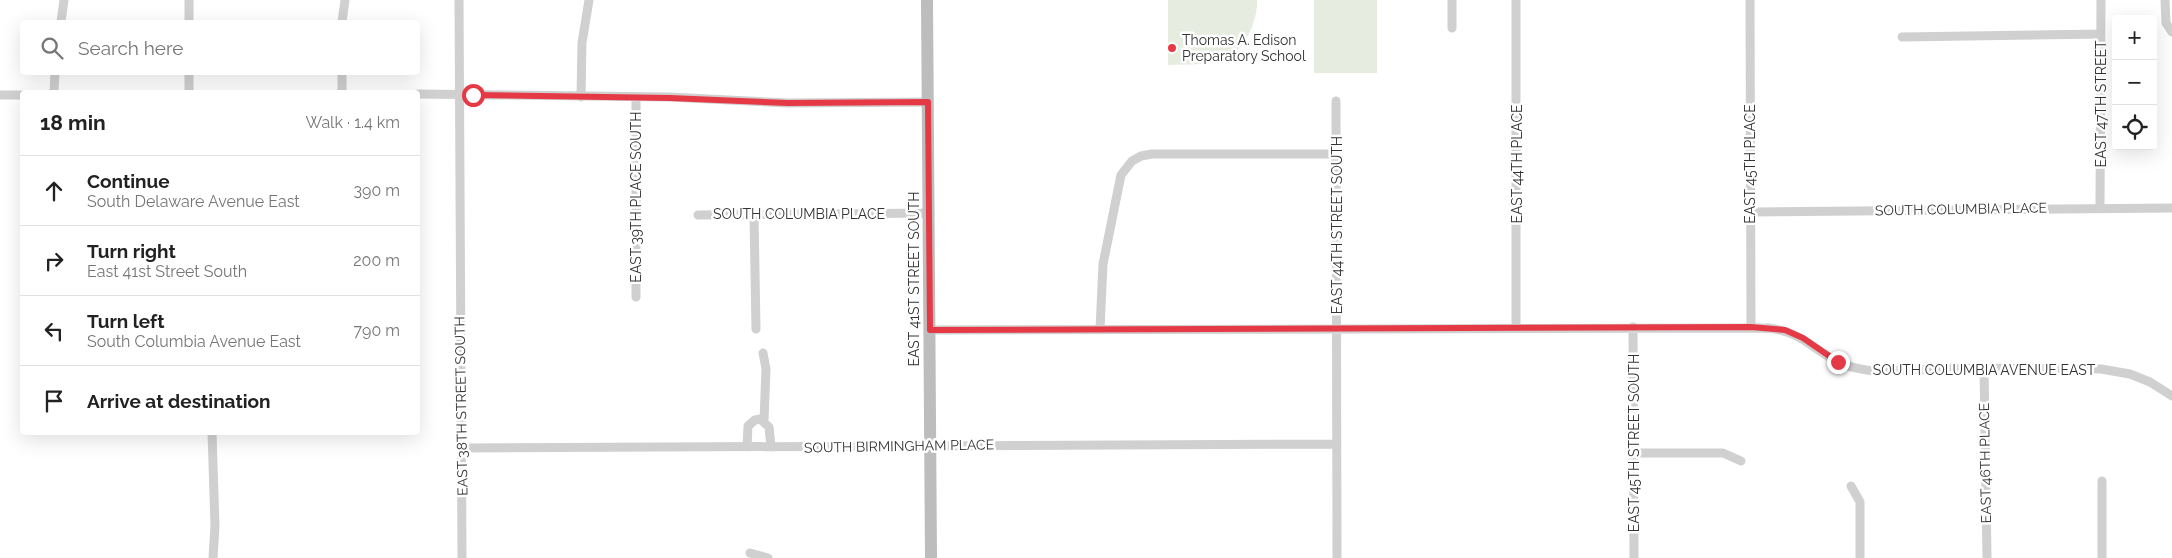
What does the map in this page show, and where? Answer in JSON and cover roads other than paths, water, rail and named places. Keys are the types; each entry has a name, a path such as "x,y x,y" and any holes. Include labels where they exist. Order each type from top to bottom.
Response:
{"main road":[{"name":"EAST 41ST STREET SOUTH","path":"927,0 931,558"}],"street":[{"path":"61,20 64,0"},
{"path":"189,0 189,20"},
{"path":"342,20 345,0"},
{"name":"EAST 38TH STREET SOUTH","path":"459,0 462,558"},
{"path":"581,96 582,42 589,0"},
{"path":"1452,0 1452,28"},
{"name":"EAST 44TH PLACE","path":"1516,0 1516,328"},
{"name":"EAST 45TH PLACE","path":"1750,0 1751,327"},
{"name":"EAST 47TH STREET","path":"2100,208 2101,0"},
{"path":"2165,0 2165,18 2170,30"},
{"path":"1902,37 2101,34"},
{"path":"54,90 56,75"},
{"path":"189,75 189,90"},
{"path":"342,75 342,90"},
{"path":"420,94 581,96 788,103 928,102"},
{"path":"0,95 20,95"},
{"name":"EAST 39TH PLACE SOUTH","path":"636,98 636,297"},
{"name":"EAST 44TH STREET SOUTH","path":"1336,101 1338,329 1337,558"},
{"path":"1100,329 1103,264 1121,175 1132,160 1152,154 1336,154"},
{"name":"SOUTH COLUMBIA PLACE","path":"1750,212 2172,208"},
{"path":"754,214 756,329"},
{"name":"SOUTH COLUMBIA PLACE","path":"698,215 930,214"},
{"name":"EAST 45TH STREET SOUTH","path":"1633,327 1634,558"},
{"name":"SOUTH COLUMBIA AVENUE EAST","path":"930,330 1751,327 1785,330 1803,338 1838,362 1855,369 1873,371 1984,368 2101,369 2130,374 2150,382 2172,396"},
{"path":"763,353 766,369 764,420 770,427 771,447"},
{"name":"EAST 46TH PLACE","path":"1984,368 1987,558"},
{"path":"747,447 748,426 755,420 764,420"},
{"path":"212,435 215,526 213,558"},
{"name":"SOUTH BIRMINGHAM PLACE","path":"462,448 1337,444"},
{"path":"1633,453 1723,453 1741,461"},
{"path":"2102,481 2102,558"},
{"path":"1851,486 1860,502 1860,558"},
{"path":"750,553 768,558"}],"place":[{"name":"Thomas A. Edison Preparatory School","path":"1172,48"}]}
